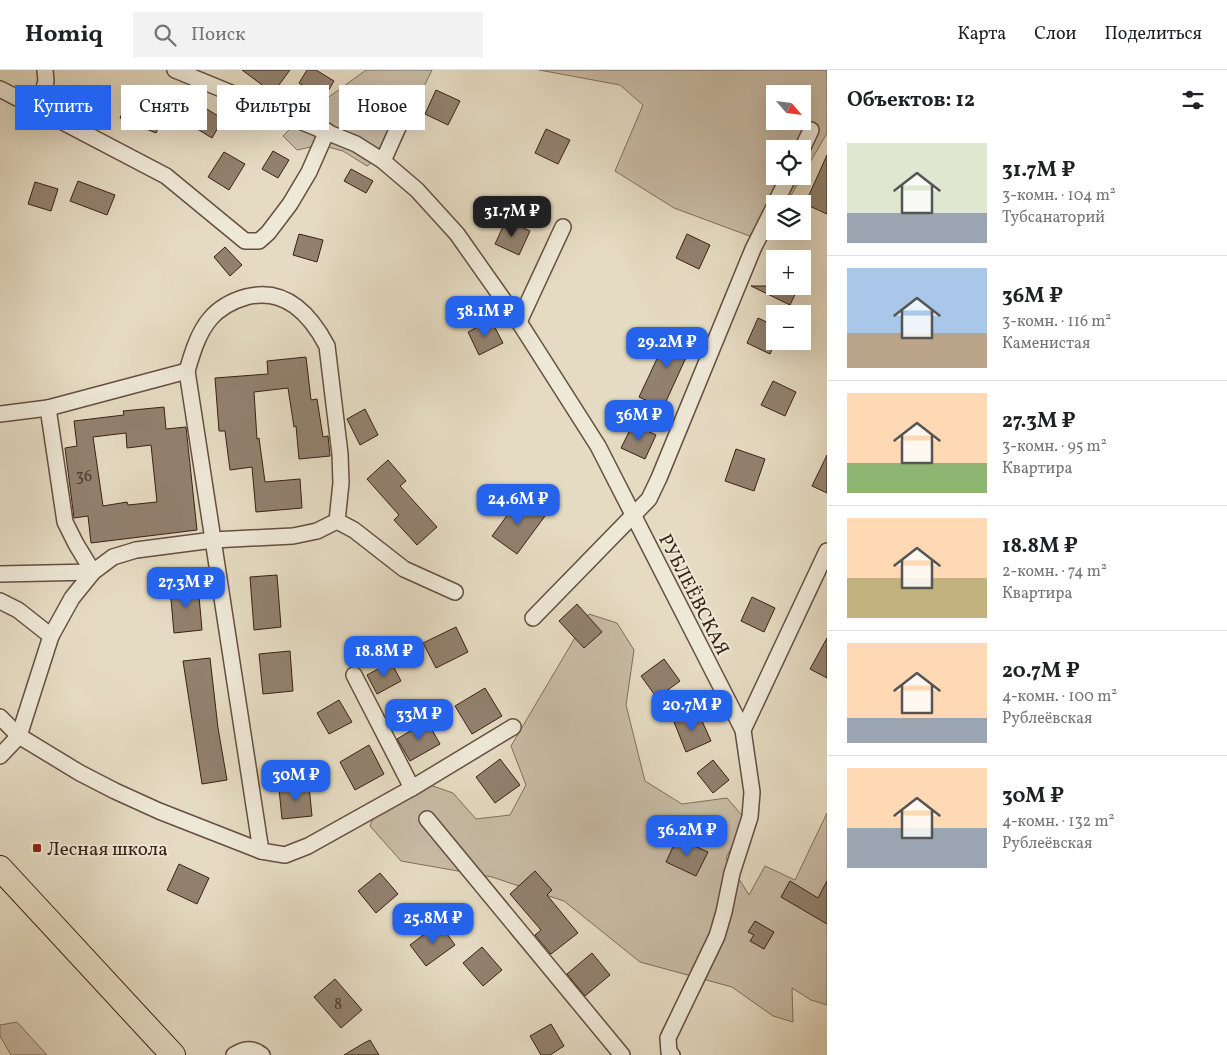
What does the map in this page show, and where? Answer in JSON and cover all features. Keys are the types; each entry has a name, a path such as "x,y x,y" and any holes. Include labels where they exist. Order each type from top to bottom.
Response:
{"main road":[{"path":"0,868 173,1055"}],"street":[{"path":"45,70 45,85"},
{"name":"РУБЛЕЁВСКАЯ","path":"175,70 356,144 383,161 417,190 457,234 519,322 598,446 743,730 752,792 750,818 732,873 717,936 668,1038 669,1052 672,1055"},
{"path":"0,89 15,97"},
{"path":"78,130 166,176 245,241 258,241 268,233 290,204 309,172 326,131"},
{"path":"383,161 397,130"},
{"path":"806,140 811,130"},
{"path":"533,618 649,499 766,223"},
{"path":"519,322 563,227"},
{"path":"261,851 187,371 195,345 210,319 230,302 257,294 282,297 302,312 318,330 327,346 340,454 341,483 337,522"},
{"path":"0,414 48,408 187,371"},
{"path":"48,408 65,522 93,572"},
{"path":"0,756 19,736 51,636 72,598 93,572 113,557 136,550 213,540 293,536 317,531 337,522 354,530 404,569 455,592"},
{"path":"743,730 827,551"},
{"path":"0,574 93,572"},
{"path":"0,601 18,610 51,636"},
{"path":"354,675 412,788"},
{"path":"0,717 19,736 80,773 115,791 159,811 261,851 285,855 308,846 412,788 513,727"},
{"path":"427,819 622,1055"},
{"path":"234,1055 247,1049 254,1050 262,1055"}],"shaded area":[{"path":"366,70 432,70 425,85 345,85"},
{"path":"539,70 827,70 827,133 811,161 811,140 766,140 766,185 797,185 791,195 766,195 766,232 763,241 674,208 615,171 643,105 620,85"},
{"path":"339,90 339,130 403,130 395,146 367,166 343,151 320,145 297,150 283,136 289,130 329,130 329,97"},
{"path":"589,614 617,623 634,650 626,705 645,781 682,804 727,798 746,820 726,858 749,895 765,866 795,880 827,813 827,1005 811,1000 792,988 793,1022 773,1016 732,987 640,962 564,901 492,877 401,861 370,826 379,802 413,779 453,793 476,819 510,815 526,785 511,746"},
{"path":"17,1022 47,1055 11,1055 0,1036 0,1025"}],"building":[{"path":"242,70 290,70 279,85 262,85"},
{"path":"307,70 316,70 334,81 329,90 329,85 302,85 299,83"},
{"path":"436,90 460,101 448,125 425,114"},
{"path":"207,109 217,115 217,129 212,138 199,130 207,130"},
{"path":"546,129 570,140 558,164 535,153"},
{"path":"273,151 289,160 278,178 262,169"},
{"path":"224,152 245,164 229,190 208,177"},
{"path":"827,155 827,214 811,207 811,195 809,195"},
{"path":"351,169 373,181 366,193 344,181"},
{"path":"78,181 115,195 107,215 70,201"},
{"path":"35,182 58,189 51,211 28,204"},
{"path":"506,220 530,231 519,255 495,244"},
{"path":"299,234 323,240 317,262 293,255"},
{"path":"687,234 710,245 699,269 676,258"},
{"path":"225,247 242,265 230,276 214,257"},
{"path":"751,286 766,286 766,293"},
{"path":"769,295 795,295 790,305"},
{"path":"758,318 766,322 766,350 772,350 770,354 747,343"},
{"path":"491,320 503,343 479,355 468,332"},
{"path":"671,329 694,340 663,408 639,397"},
{"path":"306,357 311,400 317,399 323,437 328,436 330,456 299,459 296,426 294,427 288,388 254,392 257,439 259,438 265,482 300,479 302,508 256,512 252,467 230,470 225,431 219,431 215,378 268,374 267,361"},
{"path":"773,381 796,392 785,416 761,405"},
{"path":"164,407 166,429 186,427 197,530 91,543 88,516 74,518 65,448 77,446 74,421 124,415 123,411","holes":["126,433 127,448 151,445 157,502 128,505 127,502 103,506 93,437"]},
{"path":"365,409 378,435 360,445 347,419"},
{"path":"633,424 656,435 645,459 621,448"},
{"path":"736,449 765,459 754,491 725,481"},
{"path":"827,455 827,493 812,486"},
{"path":"388,460 406,481 400,486 437,527 417,545 394,520 399,515 367,479"},
{"path":"520,498 545,516 517,554 492,536"},
{"path":"277,575 281,627 254,630 250,577"},
{"path":"198,585 202,630 174,633 170,588"},
{"path":"752,597 775,608 764,632 741,621"},
{"path":"577,604 602,632 584,648 559,621"},
{"path":"456,627 468,652 436,668 423,643"},
{"path":"827,638 827,678 810,669"},
{"path":"290,651 293,691 263,694 259,654"},
{"path":"210,658 218,728 227,780 202,784 183,661"},
{"path":"664,659 680,681 657,698 641,676"},
{"path":"391,662 401,681 377,694 367,675"},
{"path":"485,688 502,716 472,734 455,706"},
{"path":"339,700 352,722 329,734 317,713"},
{"path":"698,712 711,741 686,752 674,722"},
{"path":"427,721 440,744 410,761 397,739"},
{"path":"369,745 384,774 355,790 340,762"},
{"path":"500,759 520,785 495,803 476,777"},
{"path":"713,760 729,780 713,793 697,773"},
{"path":"309,786 312,816 282,819 279,789"},
{"path":"677,838 708,852 696,876 666,862"},
{"path":"179,864 209,878 197,904 167,890"},
{"path":"535,871 552,890 547,895 578,933 551,954 535,935 541,930 510,894"},
{"path":"380,873 398,894 376,913 358,891"},
{"path":"790,881 818,898 827,881 827,924 781,897"},
{"path":"755,921 774,932 764,949 750,941 754,935 748,932"},
{"path":"439,923 455,945 426,966 410,945"},
{"path":"482,947 502,970 483,986 463,963"},
{"path":"592,953 610,975 585,996 567,974"},
{"path":"335,979 362,1010 341,1028 314,997"},
{"path":"551,1024 564,1046 550,1055 541,1055 530,1036"},
{"path":"370,1040 379,1055 344,1055 364,1043"}],"place":[{"name":"Лесная школа","path":"37,848"}]}
